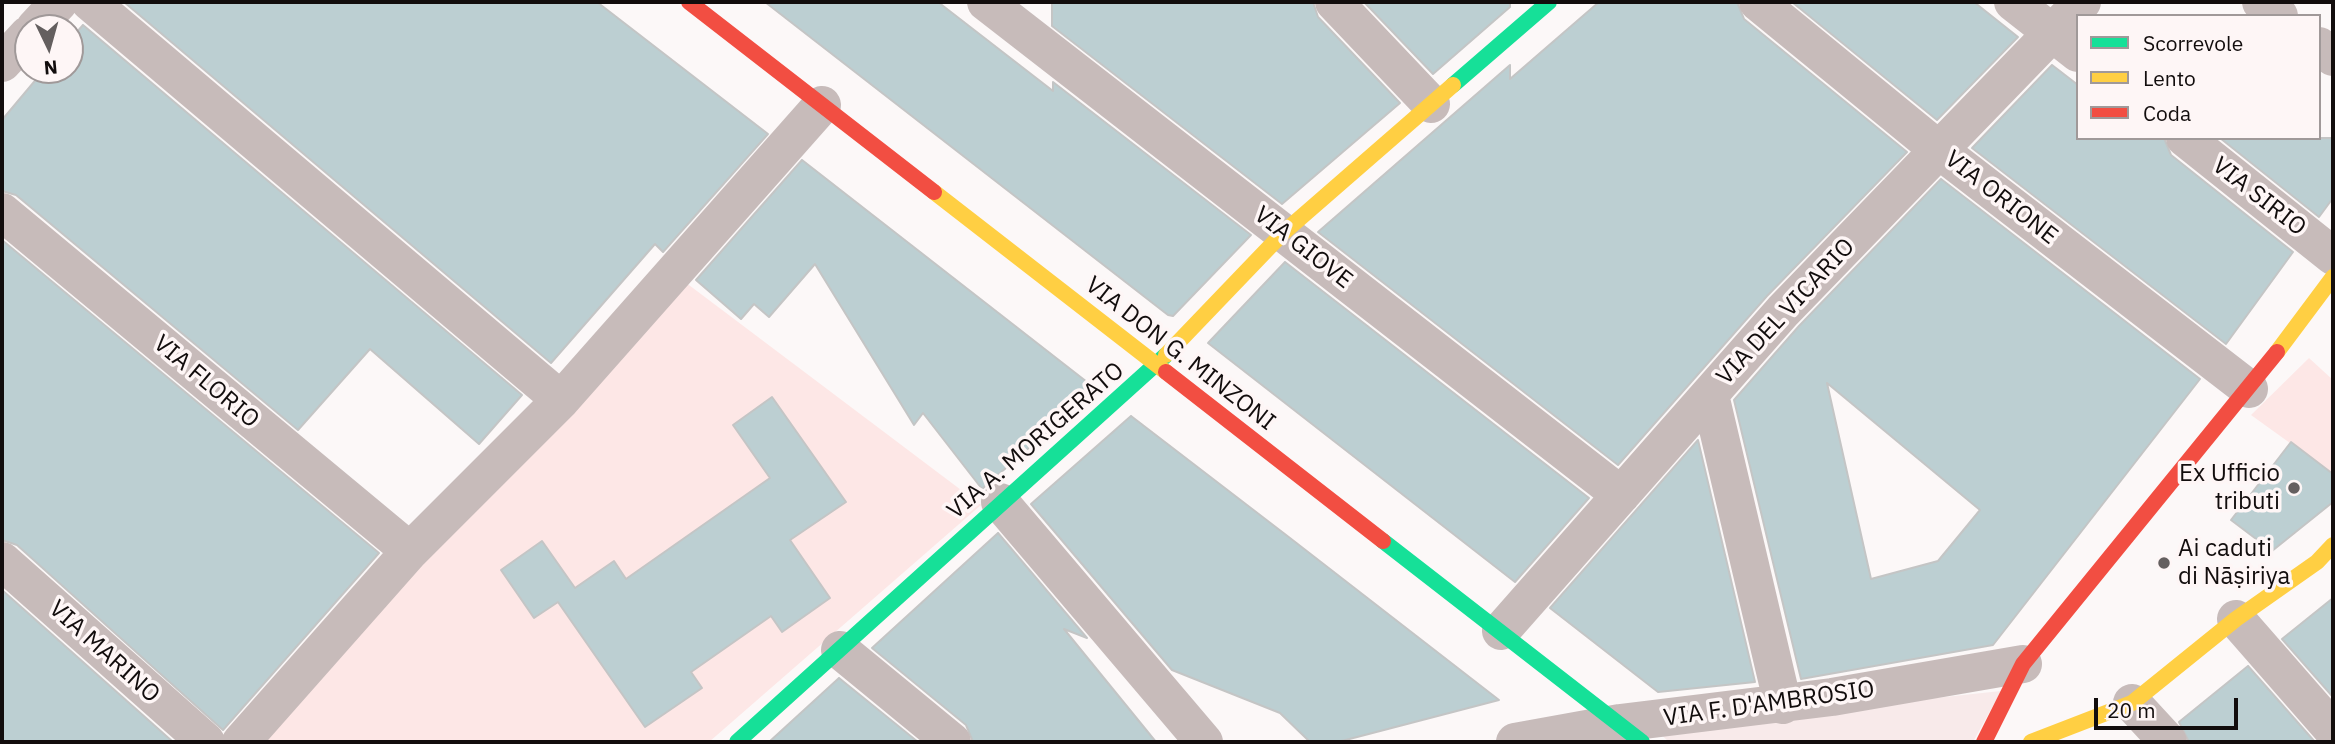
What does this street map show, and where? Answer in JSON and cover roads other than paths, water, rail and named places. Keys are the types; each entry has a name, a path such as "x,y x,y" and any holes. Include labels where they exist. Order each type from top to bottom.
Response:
{"street":[{"path":"90,2 561,400"},
{"name":"VIA DON G. MINZONI","path":"689,2 1631,733"},
{"path":"1334,2 1431,104"},
{"name":"VIA ORIONE","path":"1758,2 1939,150 2249,389"},
{"path":"2013,2 2065,43"},
{"path":"2261,2 2276,14"},
{"name":"VIA A. MORIGERATO","path":"737,742 1000,502 1157,364 1283,233 1541,5"},
{"name":"VIA GIOVE","path":"1002,8 1283,233 1621,495"},
{"name":"VIA DEL VICARIO","path":"1501,631 1783,311 1939,150 2065,43 2076,16"},
{"path":"2,63 14,50"},
{"path":"241,742 410,551 561,400 822,105"},
{"name":"VIA SIRIO","path":"2188,140 2333,256"},
{"name":"VIA FLORIO","path":"2,212 410,551"},
{"path":"1984,742 2023,664 2249,389 2333,277"},
{"path":"1710,395 1783,705"},
{"path":"1000,502 1204,742"},
{"path":"2031,742 2132,703 2236,619 2316,562 2333,545"},
{"name":"VIA MARINO","path":"2,561 205,742"},
{"path":"2236,619 2333,730"},
{"path":"840,650 952,742"},
{"name":"VIA F. D'AMBROSIO","path":"1516,742 1631,733 2023,664"},
{"path":"2132,703 2168,742"}],"place":[{"name":"Ex Ufficio tributi","path":"2294,488"},
{"name":"Ai caduti di Nāṣiriya","path":"2164,563"}]}
